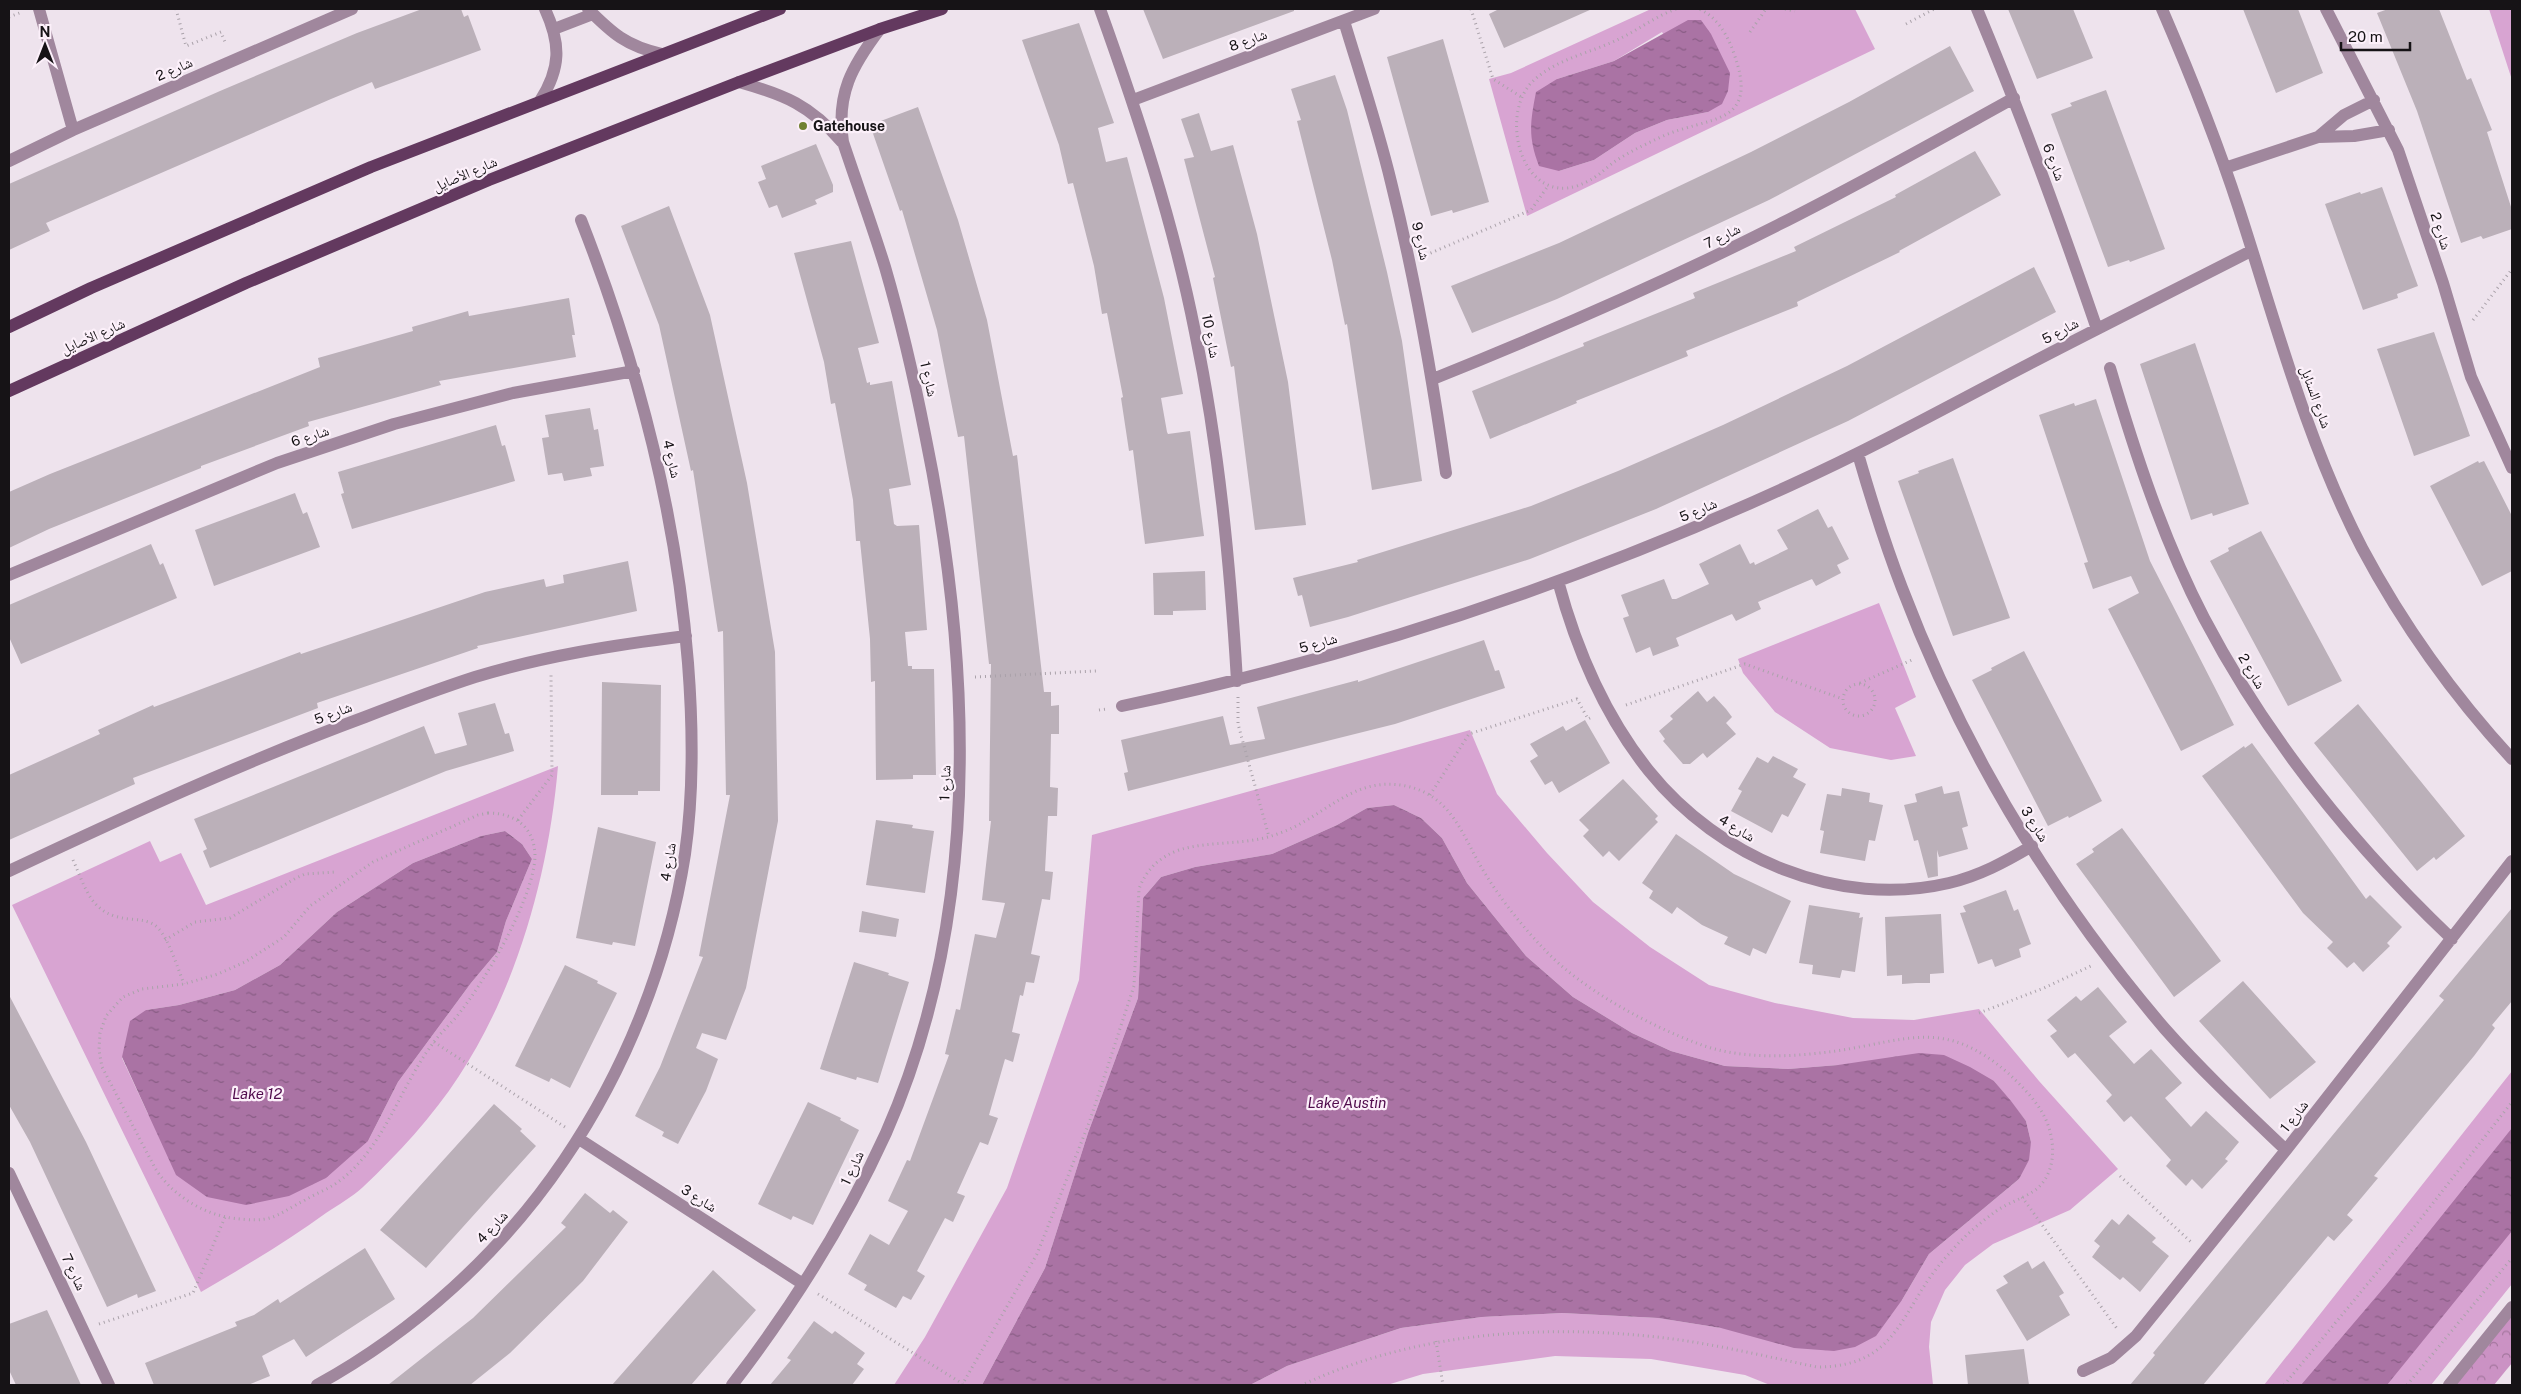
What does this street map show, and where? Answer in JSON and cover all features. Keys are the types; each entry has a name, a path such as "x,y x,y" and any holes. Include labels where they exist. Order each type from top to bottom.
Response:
{"main road":[{"path":"9,327 90,288 362,171 780,9"},
{"name":"شارع الأصايل","path":"9,391 255,279 489,180 738,82 880,29 942,9"}],"street":[{"path":"39,9 73,130"},
{"name":"شارع 2","path":"9,161 73,130 232,60 322,14 352,9"},
{"path":"540,101 551,81 557,59 554,29 545,9"},
{"name":"شارع 10","path":"1100,9 1133,100 1178,253 1211,416 1232,587 1237,681"},
{"name":"شارع 8","path":"1133,100 1374,9"},
{"name":"شارع 6","path":"1977,9 2014,98 2097,329"},
{"name":"شارع السنابل","path":"2162,9 2225,168 2298,394 2338,497 2361,546 2416,640 2447,683 2512,759"},
{"name":"شارع 2","path":"2326,9 2389,130 2422,218 2458,338 2491,426 2512,468"},
{"path":"554,29 591,10 603,26 630,45 662,54"},
{"name":"شارع 9","path":"1344,21 1391,180 1410,261 1433,379 1446,473"},
{"name":"شارع 1","path":"732,1385 770,1336 850,1208 887,1130 917,1048 939,964 952,878 959,812 962,745 960,678 940,511 920,410 885,268 843,142 840,108 844,91 859,56 880,29"},
{"name":"شارع 1","path":"738,82 793,100 819,117 843,142"},
{"name":"شارع 7","path":"1433,379 1590,313 1693,266 1880,172 2014,98"},
{"path":"2318,137 2344,115 2374,100"},
{"path":"2225,168 2318,137 2354,136 2389,130"},
{"name":"شارع 4","path":"317,1385 401,1331 465,1277 525,1214 579,1139 621,1062 654,982 676,900 687,834 692,757 686,636 676,560 664,489 634,370 610,294 581,220"},
{"name":"شارع 5","path":"1122,706 1237,681 1455,617 1558,580 1731,512 1858,454 2251,251"},
{"name":"شارع 2","path":"2110,368 2139,461 2161,520 2204,617 2232,667 2294,763 2329,809 2409,898 2452,939"},
{"name":"شارع 6","path":"9,575 277,463 394,424 514,393 634,370"},
{"name":"شارع 3","path":"1858,454 1898,579 1928,652 1961,724 1999,795 2070,907 2166,1030 2226,1093 2286,1150"},
{"name":"شارع 4","path":"1558,580 1569,621 1591,676 1626,739 1648,771 1675,800 1706,827 1740,849 1771,864 1829,884 1889,890 1927,887 1971,876 2006,862 2032,846"},
{"name":"شارع 5","path":"9,871 167,797 323,732 475,677 550,658 615,645 686,636"},
{"name":"شارع 1","path":"2083,1372 2111,1358 2136,1336 2286,1150 2512,861"},
{"name":"شارع 3","path":"579,1139 803,1284"},
{"name":"شارع 7","path":"9,1173 109,1385"},
{"path":"2449,1385 2512,1307"}],"path":[{"path":"176,9 186,46 221,32 232,60"},
{"path":"1471,9 1493,80 1523,98"},
{"path":"1676,9 1620,39 1547,71 1531,83 1523,98 1518,123 1519,150 1524,164 1534,178 1548,186 1575,186 1587,182 1639,147 1664,136 1715,121 1728,115 1737,104 1741,73 1731,47 1717,22 1708,13 1699,9"},
{"path":"1750,32 1766,9"},
{"path":"1786,9 1795,11"},
{"path":"1906,24 1934,9"},
{"path":"1410,261 1532,210 1548,186"},
{"path":"2458,338 2512,269"},
{"path":"1860,683 1866,685 1875,696 1872,709 1860,716 1848,711 1843,699 1848,688 1928,652"},
{"path":"518,820 552,775 550,658"},
{"path":"960,678 1097,671"},
{"path":"1237,681 1238,724 1270,837"},
{"path":"803,1284 963,1385 1037,1254 1089,1123 1134,986 1139,889 1144,876 1154,863 1178,851 1270,837 1286,832 1363,788 1384,784 1408,786 1430,795 1454,816 1467,837 1476,859 1501,898 1543,948 1566,970 1594,990 1660,1027 1702,1046 1740,1053 1777,1056 1836,1051 1917,1036 1940,1038 1963,1044 1996,1063 2012,1077 2035,1103 2048,1125 2053,1149 2053,1162 2042,1184 1998,1209 1957,1244 1922,1287 1888,1342 1874,1354 1856,1363 1837,1367 1817,1367 1658,1338 1584,1332 1510,1333 1436,1341 1374,1358 1302,1385"},
{"path":"499,813 518,820 529,833 534,849 534,866 526,893 504,944 463,1008 434,1042 380,1135 346,1175 336,1183 271,1219 225,1217 180,1196 164,1182 102,1067 98,1050 100,1033 106,1016 123,997 142,989 184,984 218,974 266,949 284,937 310,906 373,862 478,815 499,813"},
{"path":"65,844 96,906 111,916 148,921 158,929 165,940 184,984"},
{"path":"165,940 195,922 230,918 305,874 335,872"},
{"path":"1979,1013 2044,988 2108,958"},
{"path":"434,1042 579,1139"},
{"path":"2284,1385 2408,1235 2512,1102"},
{"path":"2120,1176 2203,1253"},
{"path":"2022,1197 2127,1342"},
{"path":"84,1329 193,1293 225,1217"},
{"path":"2407,1385 2512,1258"},
{"path":"1436,1341 1443,1385"}],"shaded area":[{"path":"1651,9 1855,9 1875,49 1527,216 1489,79 1511,73","holes":["1662,32 1708,112 1667,120 1635,133 1594,160 1559,171 1557,79 1614,61"]},
{"path":"2489,9 2512,9 2512,80"},
{"path":"1879,603 1916,697 1895,708 1916,756 1891,760 1830,748 1775,712 1743,673 1738,659"},
{"path":"1470,730 1497,794 1547,853 1593,902 1650,947 1709,985 1775,1003 1853,1018 1914,1020 1979,1009 2039,1081 2118,1169 2070,1210 1993,1244 1965,1265 1945,1290 1931,1322 1929,1347 1933,1385 1770,1385 1745,1375 1651,1359 1555,1356 1423,1374 1387,1385 1250,1385 1287,1366 1401,1328 1482,1317 1562,1313 1658,1318 1721,1328 1902,1300 1929,1254 2019,1179 2031,1142 2026,1121 1994,1081 1838,1065 1788,1069 1725,1066 1671,1051 1632,1033 1573,997 1526,956 1467,883 1442,838 1421,818 1394,805 1367,808 1337,825 1272,854 1195,867 1161,877 1143,898 1138,998 1088,1133 1045,1268 982,1385 894,1385 925,1337 1007,1188 1079,980 1092,835"},
{"path":"558,766 547,846 527,927 514,966 498,1004 480,1041 459,1076 438,1106 414,1134 359,1191 249,1264 201,1292 12,905 150,841 160,862 181,853 206,905","holes":["505,831 522,844 532,859 506,921 497,952 471,983 398,1082 368,1141 148,1114 122,1058 146,1010 179,1005 235,990 280,965 337,912 413,863 481,836"]},
{"path":"2512,1071 2512,1284 2431,1385 2264,1385"}],"green space":[{"path":"2512,1307 2512,1363 2494,1385 2449,1385"}],"water":[{"path":"1688,20 1701,20 1711,34 1730,73 1728,91 1722,104 1708,112 1667,120 1635,133 1594,160 1559,171 1539,166 1533,147 1531,130 1536,92 1557,79 1614,61"},
{"name":"Lake Austin","path":"1394,805 1421,818 1442,838 1467,883 1526,956 1573,997 1632,1033 1671,1051 1725,1066 1788,1069 1838,1065 1919,1053 1944,1055 1994,1081 2026,1121 2031,1142 2029,1160 2019,1179 1929,1254 1902,1300 1876,1336 1855,1347 1834,1351 1794,1348 1721,1328 1658,1318 1562,1313 1482,1317 1401,1328 1287,1366 1250,1385 982,1385 1045,1268 1088,1133 1138,998 1143,898 1161,877 1195,867 1272,854 1337,825 1367,808"},
{"name":"Lake 12","path":"505,831 522,844 532,859 506,921 497,952 471,983 398,1082 368,1141 326,1178 289,1196 246,1205 207,1197 176,1175 122,1057 130,1021 146,1010 179,1005 235,990 280,965 337,912 413,863 481,836"},
{"path":"2512,1128 2512,1231 2387,1385 2301,1385 2387,1284"}],"building":[{"path":"422,9 461,9 464,17 468,15 481,50 375,89 372,82 331,99 46,223 50,231 9,250 9,184 220,91 357,33"},
{"path":"1143,9 1294,9 1294,11 1163,59"},
{"path":"1499,9 1592,9 1504,48 1489,14"},
{"path":"2008,9 2073,9 2093,58 2037,79"},
{"path":"2243,9 2298,9 2323,73 2276,93"},
{"path":"2388,9 2439,9 2467,80 2471,78 2492,130 2487,132 2512,210 2512,229 2483,239 2481,236 2461,243 2417,111 2377,13"},
{"path":"1079,23 1114,123 1098,128 1106,162 1127,157 1164,298 1183,394 1161,398 1168,434 1190,431 1204,536 1145,544 1133,450 1129,451 1121,398 1123,397 1107,313 1102,314 1094,266 1073,183 1068,184 1059,145 1022,40"},
{"path":"1443,39 1489,202 1453,213 1452,210 1431,216 1387,57"},
{"path":"1950,46 1974,91 1769,200 1557,299 1472,333 1451,286 1559,243 1751,152 1849,102"},
{"path":"1335,75 1347,110 1402,341 1422,481 1372,490 1347,324 1345,325 1332,260 1297,121 1301,120 1291,89"},
{"path":"2106,90 2165,249 2130,262 2129,260 2108,267 2051,114 2072,106 2070,103"},
{"path":"918,107 958,220 987,320 1013,456 1017,455 1044,692 1051,692 1051,706 1059,705 1059,734 1051,734 1050,787 1058,788 1057,816 1048,816 1045,871 1053,872 1050,900 1042,899 1031,954 1040,956 1034,983 1026,982 1023,996 1020,995 1012,1032 1020,1034 1013,1062 1005,1059 989,1115 998,1118 988,1145 980,1142 957,1193 965,1196 953,1222 945,1218 917,1271 925,1276 911,1300 903,1296 896,1308 864,1290 867,1285 848,1274 870,1234 889,1245 908,1211 888,1201 907,1160 910,1161 949,1055 945,1054 956,1009 960,1010 975,934 996,938 1005,903 982,900 991,821 989,821 991,664 989,664 964,436 958,437 937,330 902,210 900,211 870,125"},
{"path":"1199,113 1211,151 1233,145 1257,234 1288,382 1306,525 1255,530 1234,366 1231,367 1213,278 1215,277 1184,159 1194,157 1181,119"},
{"path":"816,144 833,185 833,192 815,200 817,204 782,218 777,205 769,208 758,182 766,179 761,166"},
{"path":"1975,151 2001,195 1900,252 1797,302 1798,306 1686,351 1688,356 1576,401 1577,403 1490,439 1472,391 1584,346 1583,343 1695,298 1693,293 1796,251 1794,247 1896,197 1895,195"},
{"path":"2382,187 2418,286 2397,294 2398,298 2363,310 2325,204"},
{"path":"669,206 710,315 747,483 775,652 778,821 746,988 726,1040 702,1033 696,1048 718,1059 706,1091 678,1144 662,1136 664,1132 635,1116 660,1067 703,957 699,956 730,795 726,795 723,631 718,632 693,470 691,471 659,325 621,226"},
{"path":"851,241 879,343 858,348 867,383 870,382 870,385 892,381 911,485 889,489 894,524 897,526 919,525 927,630 905,632 908,666 912,666 912,669 934,669 936,775 913,775 913,779 876,780 875,681 871,682 870,639 860,541 856,541 853,500 835,403 831,404 824,362 794,253"},
{"path":"2034,267 2056,312 1848,421 1656,509 1530,559 1348,617 1310,627 1302,595 1298,596 1293,578 1358,562 1357,560 1531,506 1618,471 1723,425 1847,366"},
{"path":"569,298 575,335 572,335 576,357 439,381 441,385 308,422 309,426 201,466 201,468 49,529 9,548 9,492 320,367 318,358 413,331 412,327 468,311 469,316"},
{"path":"2434,332 2470,436 2414,456 2377,349"},
{"path":"2195,343 2249,504 2213,516 2212,513 2191,520 2140,364"},
{"path":"2096,399 2150,561 2234,725 2181,751 2108,609 2139,593 2131,576 2093,589 2084,563 2088,562 2039,415 2074,403 2075,406"},
{"path":"590,408 594,430 598,429 604,466 590,468 592,476 564,481 562,473 548,475 542,438 549,437 545,415"},
{"path":"496,425 502,446 505,445 515,481 352,529 341,494 344,493 338,472"},
{"path":"1953,458 2010,618 1953,636 1898,481 1919,473 1918,471"},
{"path":"2478,461 2479,463 2484,461 2512,516 2512,571 2482,586 2430,486"},
{"path":"295,493 303,514 307,512 320,547 214,586 195,530"},
{"path":"1818,509 1828,528 1832,526 1849,559 1837,565 1841,573 1816,586 1812,579 1758,602 1761,609 1736,621 1732,614 1676,638 1679,646 1653,656 1650,647 1636,653 1623,618 1629,616 1621,595 1664,579 1672,599 1676,599 1709,584 1699,564 1740,544 1750,564 1754,562 1755,565 1788,549 1777,530"},
{"path":"2261,531 2342,681 2288,706 2210,561 2229,551 2228,548"},
{"path":"151,544 160,565 163,563 177,598 21,664 9,637 9,605"},
{"path":"628,561 637,611 477,646 478,648 317,703 318,708 133,778 135,784 9,840 9,775 100,734 98,730 153,705 154,707 300,652 301,654 485,592 544,579 546,587 564,583 563,575"},
{"path":"1205,571 1206,610 1173,611 1173,615 1154,615 1153,573"},
{"path":"1484,640 1495,671 1499,670 1505,688 1395,724 1128,791 1124,773 1128,772 1121,740 1223,716 1230,745 1265,739 1257,707 1358,680 1358,682"},
{"path":"2024,651 2102,801 2069,818 2068,816 2048,826 1972,680"},
{"path":"602,682 661,685 660,791 638,791 638,795 601,795"},
{"path":"1698,691 1707,702 1714,696 1726,709 1732,717 1726,723 1736,734 1707,758 1703,753 1690,764 1683,764 1663,741 1665,739 1659,731 1673,719 1670,716"},
{"path":"495,703 505,734 509,733 514,751 446,771 210,868 203,851 207,849 194,819 424,726 435,754 467,745 458,713"},
{"path":"2358,704 2465,836 2436,860 2434,857 2417,871 2314,743"},
{"path":"1585,720 1610,763 1559,793 1552,781 1545,785 1530,761 1538,756 1530,744 1563,726 1566,731"},
{"path":"2252,743 2366,899 2370,895 2402,927 2387,943 2390,946 2363,972 2354,962 2347,968 2327,948 2333,942 2303,913 2202,776 2244,746 2245,748"},
{"path":"1773,756 1798,769 1793,777 1806,784 1788,817 1782,814 1772,833 1731,811 1742,791 1738,789 1757,757 1768,763"},
{"path":"1623,779 1658,816 1655,819 1658,822 1619,861 1609,851 1603,857 1583,836 1589,830 1579,820"},
{"path":"1942,786 1944,794 1959,791 1968,826 1962,828 1968,849 1939,857 1937,850 1938,876 1928,878 1918,840 1914,841 1904,805 1917,802 1915,794"},
{"path":"1842,788 1870,793 1869,802 1883,805 1875,841 1869,840 1865,861 1820,853 1824,831 1820,830 1827,794 1841,796"},
{"path":"876,820 913,825 912,828 934,831 925,893 866,885"},
{"path":"598,827 656,842 635,946 613,942 612,945 576,938"},
{"path":"2122,828 2221,961 2174,997 2076,864 2094,852 2092,849"},
{"path":"1676,834 1734,874 1791,901 1766,954 1753,948 1750,956 1724,944 1728,937 1702,925 1677,907 1672,914 1649,898 1653,891 1642,883"},
{"path":"2006,890 2014,911 2018,909 2031,944 2019,949 2021,957 1995,967 1992,959 1978,964 1960,913 1966,912 1963,906"},
{"path":"1809,905 1860,913 1859,918 1863,917 1855,972 1842,970 1840,978 1812,974 1813,965 1799,963"},
{"path":"2512,908 2512,1001 2492,1025 2495,1028 2474,1056 2374,1176 2378,1178 2347,1215 2353,1220 2334,1241 2328,1236 2203,1385 2130,1385 2155,1355 2153,1353 2444,1000 2439,996"},
{"path":"862,911 899,919 896,937 859,932"},
{"path":"1941,914 1944,973 1930,974 1930,983 1902,984 1902,975 1887,976 1885,917"},
{"path":"854,962 889,973 888,975 909,982 878,1083 857,1077 856,1080 820,1069"},
{"path":"565,965 598,981 597,983 617,993 570,1088 551,1078 549,1082 515,1066"},
{"path":"2243,981 2316,1062 2270,1099 2199,1021"},
{"path":"2098,987 2127,1022 2109,1036 2134,1064 2151,1049 2182,1083 2165,1098 2191,1127 2206,1111 2239,1142 2225,1159 2228,1161 2202,1189 2192,1179 2186,1186 2166,1166 2171,1160 2131,1116 2124,1122 2106,1101 2112,1095 2075,1053 2068,1058 2050,1036 2057,1031 2047,1020 2076,996 2081,1001"},
{"path":"9,995 86,1142 156,1291 138,1298 137,1294 107,1307 30,1142 9,1105"},
{"path":"808,1102 841,1118 840,1120 859,1130 813,1225 793,1216 791,1220 758,1204"},
{"path":"494,1104 522,1129 520,1131 536,1146 426,1268 380,1230"},
{"path":"585,1193 610,1213 613,1210 628,1222 583,1281 510,1353 470,1385 388,1385 473,1318 566,1227 561,1223"},
{"path":"2128,1214 2156,1238 2152,1242 2169,1256 2140,1292 2123,1277 2120,1280 2092,1257 2100,1246 2094,1241 2112,1219 2119,1225"},
{"path":"365,1248 395,1299 306,1357 294,1339 262,1356 270,1376 248,1385 154,1385 145,1363 237,1326 235,1322 254,1315 278,1299 280,1303"},
{"path":"2028,1261 2032,1269 2044,1261 2064,1293 2059,1296 2070,1315 2027,1341 1996,1290 2008,1283 2003,1276"},
{"path":"713,1270 756,1310 691,1385 612,1385"},
{"path":"47,1310 81,1385 16,1385 9,1370 9,1324"},
{"path":"814,1321 832,1334 835,1331 865,1353 857,1364 864,1369 852,1385 770,1385 791,1360 787,1358"},
{"path":"2024,1349 2029,1385 1968,1385 1965,1355"}],"place":[{"name":"Gatehouse","path":"803,126"}]}
